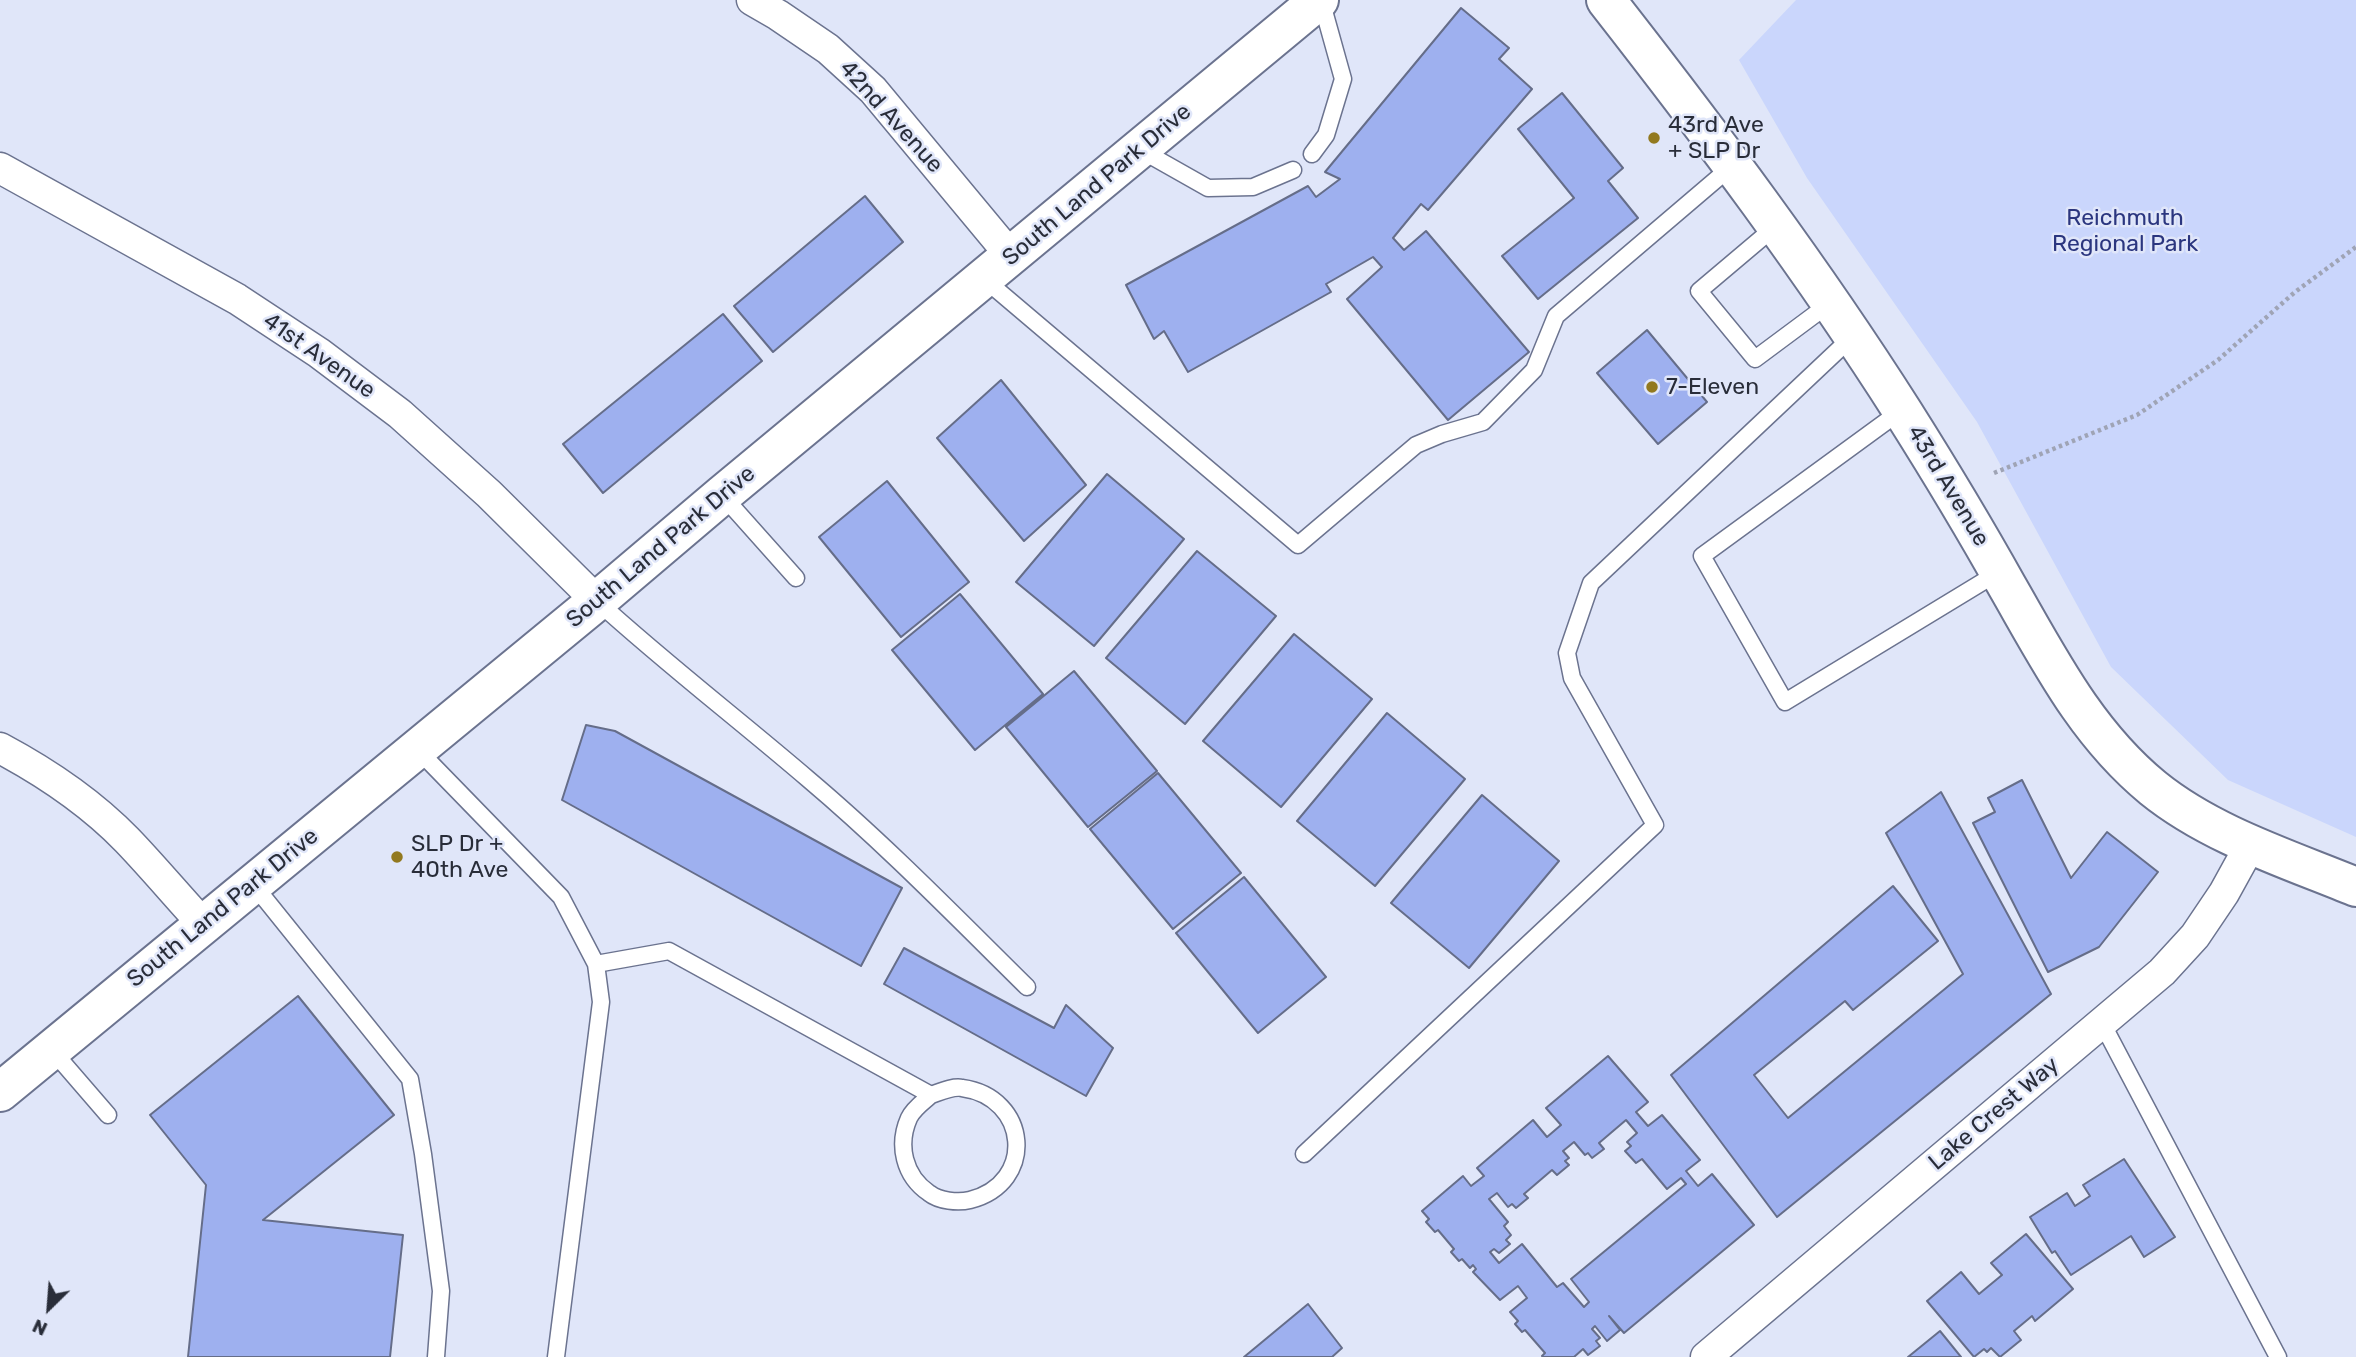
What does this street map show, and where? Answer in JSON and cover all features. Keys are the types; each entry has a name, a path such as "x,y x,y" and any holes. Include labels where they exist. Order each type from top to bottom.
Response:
{"street":[{"name":"42nd Avenue","path":"752,0 828,49 873,90 997,267"},
{"name":"South Land Park Drive","path":"0,1092 597,601 1320,0"},
{"name":"43rd Avenue","path":"1606,0 1776,226 1902,410 2067,691 2101,738 2153,788 2203,821 2251,844 2356,887"},
{"name":"41st Avenue","path":"0,169 237,299 320,353 400,414 489,494 597,601"},
{"path":"0,748 75,795 125,838 202,924"},
{"name":"Lake Crest Way","path":"1706,1357 2162,972 2195,936 2224,893 2251,844"}],"lane":[{"path":"1312,153 1326,135 1343,79 1320,0"},
{"path":"1139,149 1208,188 1253,187 1293,170"},
{"path":"997,267 1298,545 1416,445 1483,422 1534,370 1556,316 1732,166"},
{"path":"1776,226 1699,291 1755,359 1829,304"},
{"path":"1304,1154 1655,825 1572,678 1567,653 1591,583 1852,337"},
{"path":"1902,410 1702,556 1784,702 1999,572"},
{"path":"722,495 796,578"},
{"path":"597,601 649,648 809,779 918,878 1027,987"},
{"path":"416,748 561,897 596,964 601,1002 556,1357"},
{"path":"253,884 410,1079 441,1291 436,1357"},
{"path":"596,964 669,951 931,1095 960,1087 989,1096 1010,1117 1018,1146 1009,1175 988,1195 959,1203 930,1195 909,1173 902,1144 910,1115 931,1095"},
{"path":"2102,1023 2278,1357"},
{"path":"51,1049 108,1115"}],"path":[{"path":"1994,473 2137,415 2218,360 2295,292 2356,247"}],"green space":[{"name":"Reichmuth Regional Park","path":"1796,0 2356,0 2356,837 2228,780 2111,667 1977,422 1807,178 1739,60"}],"building":[{"path":"1461,8 1509,48 1499,59 1532,89 1428,210 1421,204 1393,238 1404,250 1426,231 1529,352 1448,420 1347,299 1382,267 1373,257 1326,284 1331,292 1188,372 1164,331 1154,339 1126,285 1308,186 1316,197 1340,179 1325,172"},
{"path":"1562,93 1623,168 1608,181 1638,218 1538,299 1502,256 1574,198 1518,129"},
{"path":"865,196 903,242 773,352 734,306"},
{"path":"723,314 762,361 603,493 563,444"},
{"name":"7-Eleven","path":"1647,330 1707,402 1658,444 1597,373"},
{"path":"1001,380 1086,485 1024,541 937,438"},
{"path":"1107,474 1184,539 1094,646 1016,582"},
{"path":"887,481 969,582 901,637 819,537"},
{"path":"1197,551 1276,616 1185,724 1106,658"},
{"path":"960,594 1043,694 975,750 892,650"},
{"path":"1294,634 1372,699 1281,807 1203,741"},
{"path":"1074,671 1157,771 1088,827 1006,727"},
{"path":"1387,713 1465,779 1375,886 1297,821"},
{"path":"586,725 615,731 902,888 861,966 562,800"},
{"path":"1158,773 1241,873 1173,929 1090,829"},
{"path":"2022,780 2071,878 2107,832 2158,872 2099,947 2048,972 1973,823 1995,812 1988,798"},
{"path":"1941,792 2051,994 1777,1217 1671,1075 1893,886 1938,941 1853,1010 1845,1001 1754,1075 1788,1118 1963,974 1886,833"},
{"path":"1482,795 1559,861 1469,968 1391,903"},
{"path":"1244,877 1326,977 1258,1033 1176,933"},
{"path":"904,948 1054,1028 1066,1005 1113,1048 1086,1096 884,984"},
{"path":"298,996 394,1115 263,1220 403,1235 390,1357 188,1357 206,1185 150,1115"},
{"path":"1608,1056 1648,1102 1636,1112 1648,1126 1662,1115 1700,1160 1686,1171 1698,1186 1712,1174 1754,1225 1624,1333 1609,1316 1620,1330 1607,1341 1595,1326 1592,1329 1600,1338 1596,1341 1600,1346 1588,1355 1583,1349 1574,1357 1543,1357 1545,1353 1525,1330 1522,1332 1515,1324 1518,1321 1510,1312 1527,1298 1518,1286 1500,1300 1473,1272 1476,1269 1473,1265 1470,1268 1451,1252 1454,1249 1438,1230 1435,1232 1426,1222 1429,1219 1422,1211 1463,1176 1471,1186 1484,1176 1477,1168 1533,1120 1547,1137 1561,1125 1546,1108","holes":["1626,1120 1637,1133 1627,1142 1631,1146 1625,1151 1636,1163 1642,1159 1667,1189 1681,1178 1686,1184 1571,1279 1589,1302 1584,1307 1563,1283 1557,1287 1522,1244 1499,1263 1490,1252 1494,1249 1499,1253 1510,1244 1506,1240 1511,1235 1504,1226 1508,1222 1489,1199 1497,1193 1508,1207 1512,1204 1516,1208 1528,1198 1524,1194 1552,1170 1557,1175 1569,1165 1565,1161 1569,1158 1563,1151 1574,1142 1585,1155 1588,1153 1592,1158 1604,1149 1599,1143"]},
{"path":"2124,1159 2175,1237 2144,1257 2131,1236 2071,1275 2055,1251 2052,1253 2030,1217 2067,1193 2075,1206 2090,1196 2083,1185"},
{"path":"2026,1234 2073,1289 2035,1321 2032,1316 2014,1331 2021,1340 2000,1357 1991,1348 1987,1352 1984,1349 1974,1357 1927,1301 1961,1272 1979,1294 2002,1275 1991,1263"},
{"path":"1308,1304 1342,1348 1332,1357 1244,1357"},
{"path":"1940,1331 1961,1357 1908,1357"}],"place":[{"name":"43rd Ave + SLP Dr","path":"1654,138"},
{"name":"7-Eleven","path":"1652,387"},
{"name":"SLP Dr + 40th Ave","path":"397,857"}]}
